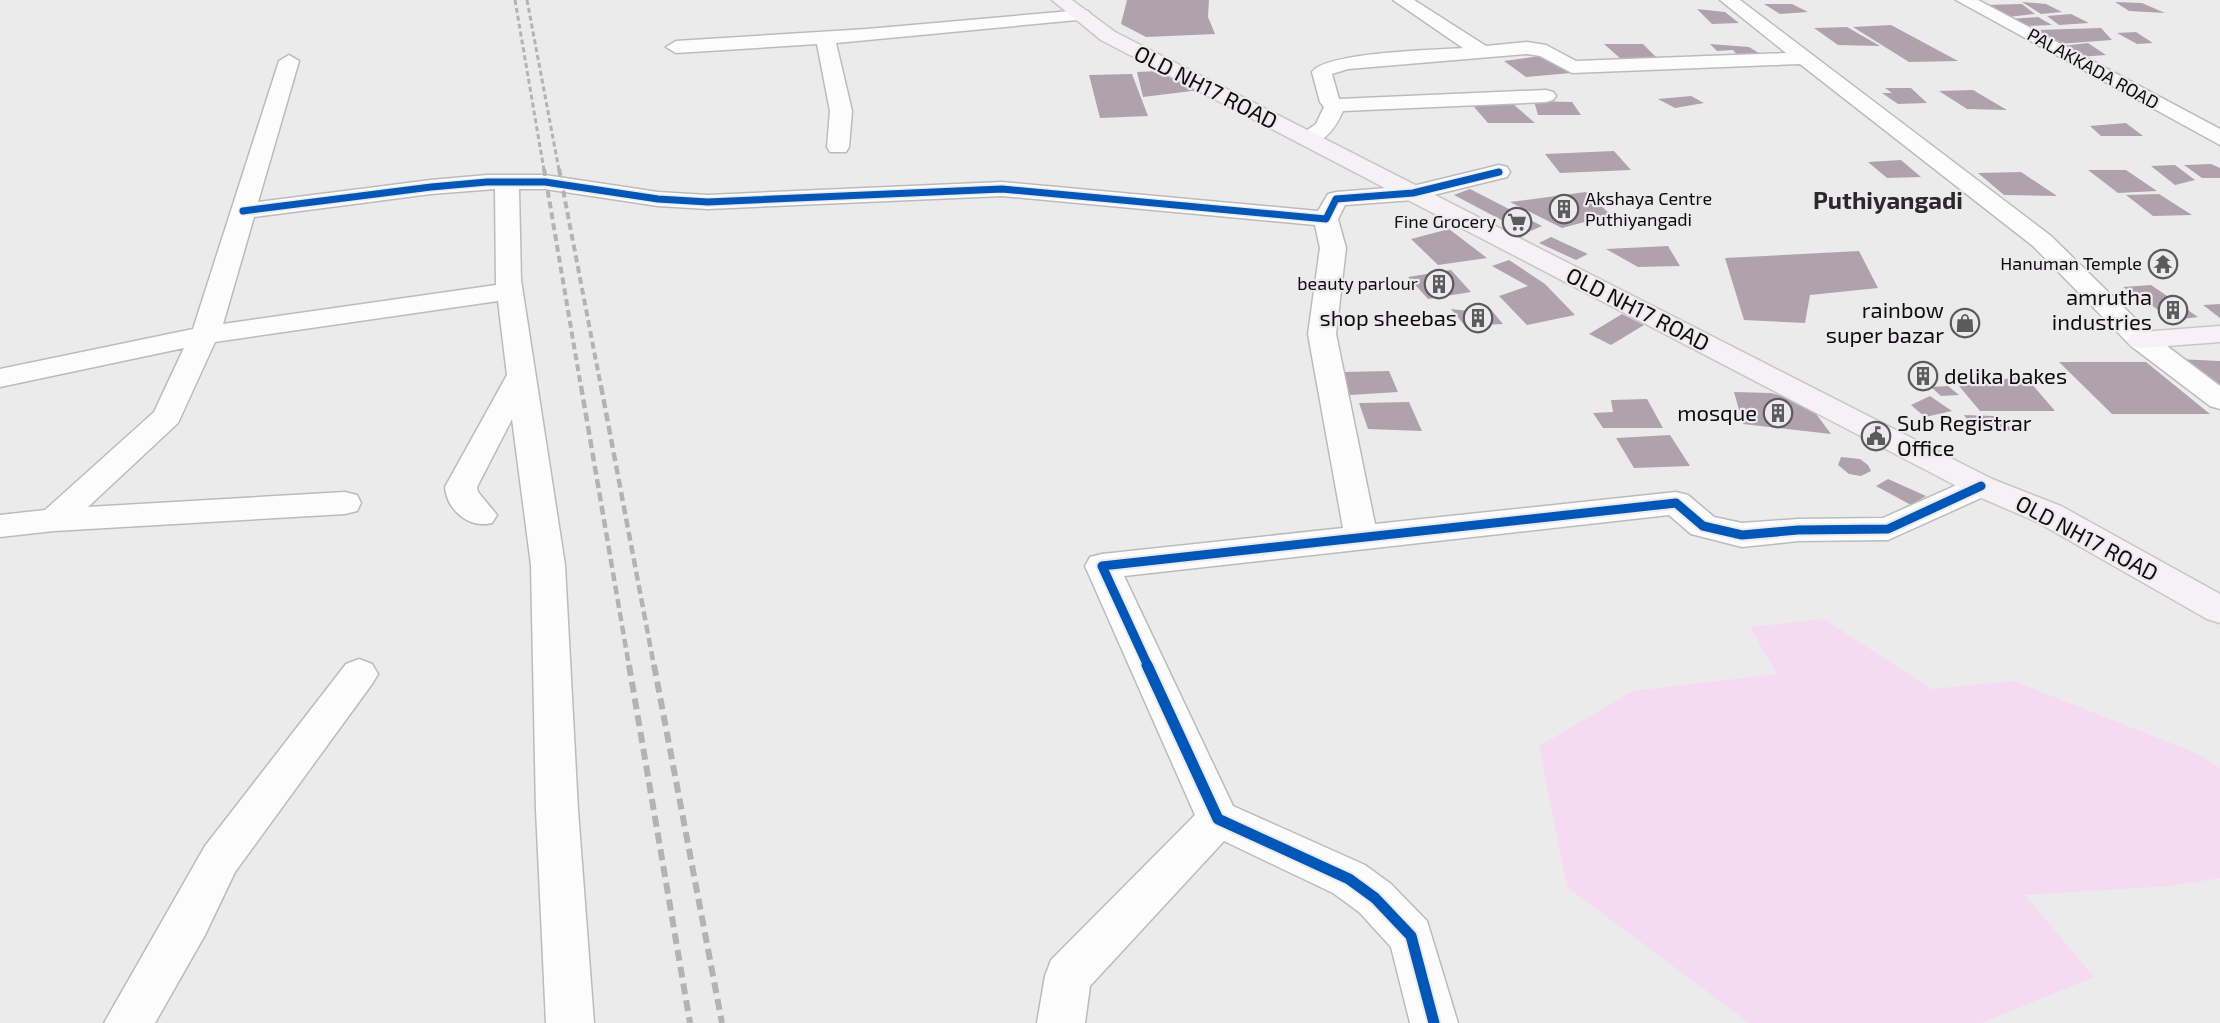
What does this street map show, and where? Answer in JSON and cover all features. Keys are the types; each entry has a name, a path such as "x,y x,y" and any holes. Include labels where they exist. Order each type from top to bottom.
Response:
{"main road":[{"name":"OLD NH17 ROAD","path":"1072,8 1108,36 1981,486 2049,514 2220,610"},
{"path":"2141,340 2220,334"}],"street":[{"path":"1402,0 1481,51"},
{"path":"1729,0 2042,241 2141,340 2220,400"},
{"path":"1967,1 1999,0"},
{"name":"PALAKKADA ROAD","path":"1967,1 2220,138"},
{"path":"676,47 825,37 1072,8"},
{"path":"825,37 841,111 838,147"},
{"path":"1546,96 1335,105 1330,102 1322,72 1347,63 1481,51 1537,49 1572,67 1805,58"},
{"path":"54,520 167,416 204,335 289,61"},
{"path":"1307,138 1325,128 1335,105"},
{"path":"1361,536 1322,334 1333,248 1326,219 1336,199 1413,193 1499,172"},
{"path":"243,211 373,193 507,182 560,183 648,197 708,202 1002,189 1326,219"},
{"path":"507,182 510,291 548,565 557,810 570,1023"},
{"path":"0,378 204,335 510,291"},
{"path":"480,515 462,495 461,487 521,375"},
{"path":"1434,1023 1411,936 1375,898 1349,879 1218,819 1102,566 1676,503 1703,526 1742,535 1798,530 1888,529 1981,486"},
{"path":"0,526 54,520 345,503"},
{"path":"128,1023 189,921 220,859 359,675"},
{"path":"1061,1023 1068,976 1218,819"}],"shaded area":[{"path":"1824,619 1931,689 2014,681 2198,754 2220,768 2220,878 2170,886 2025,895 2094,977 1981,1023 1749,1023 1567,887 1539,746 1633,691 1777,674 1750,627"}],"building":[{"path":"1127,0 1209,0 1208,17 1215,34 1146,37 1121,24"},
{"path":"2022,2 2046,4 2062,12 2041,14"},
{"path":"2115,2 2142,3 2165,13 2129,11"},
{"path":"1764,4 1792,4 1808,12 1780,14"},
{"path":"2022,4 2035,14 2008,17 1985,5"},
{"path":"1697,9 1725,12 1739,23 1712,24"},
{"path":"2071,14 2089,23 2059,25 2047,16"},
{"path":"2038,17 2052,25 2024,26 2009,19"},
{"path":"1891,25 1958,61 1909,62 1853,27"},
{"path":"1847,27 1880,46 1838,45 1814,28"},
{"path":"2101,28 2112,40 2058,44 2037,30"},
{"path":"2136,32 2153,43 2137,44 2117,33"},
{"path":"2088,43 2106,55 2079,57 2062,46"},
{"path":"1604,44 1643,44 1656,57 1621,59"},
{"path":"1710,44 1749,47 1762,55 1739,57 1733,50 1717,51"},
{"path":"1547,55 1571,73 1526,77 1504,61"},
{"path":"1158,71 1200,90 1143,97 1137,72"},
{"path":"1132,74 1148,116 1100,118 1089,75"},
{"path":"1885,88 1911,88 1927,103 1898,104 1882,93 1892,93"},
{"path":"1973,90 2007,110 1967,109 1939,91"},
{"path":"1504,96 1535,123 1488,123 1467,99"},
{"path":"1691,96 1704,103 1675,108 1658,99"},
{"path":"1534,101 1572,102 1581,115 1538,115"},
{"path":"2126,123 2143,136 2101,136 2090,126"},
{"path":"1614,151 1631,170 1560,173 1545,154"},
{"path":"1901,160 1921,177 1887,178 1868,162"},
{"path":"2211,164 2220,168 2220,178 2202,178 2184,165"},
{"path":"2175,165 2195,180 2175,185 2151,166"},
{"path":"2088,170 2126,170 2157,191 2118,193"},
{"path":"2021,172 2057,196 2004,195 1978,173"},
{"path":"1470,189 1542,226 1526,233 1454,195"},
{"name":"Akshaya Centre Puthiyangadi","path":"1586,192 1611,215 1562,228 1510,202"},
{"path":"2159,194 2192,215 2153,216 2126,195"},
{"path":"1449,229 1487,258 1438,265 1411,239"},
{"path":"1551,237 1588,254 1576,260 1539,243"},
{"path":"1668,246 1680,266 1638,267 1606,249"},
{"path":"1859,251 1878,288 1810,295 1805,323 1744,320 1725,258"},
{"path":"1509,260 1545,284 1575,315 1527,325 1499,296 1528,286 1492,266"},
{"name":"beauty parlour","path":"1451,270 1471,292 1428,299 1408,277"},
{"name":"amrutha industries","path":"2151,285 2198,317 2174,320 2123,287"},
{"path":"2220,304 2220,318 2203,305"},
{"name":"shop sheebas","path":"1488,306 1503,324 1465,326 1451,309 1469,311"},
{"path":"1622,314 1644,325 1611,345 1589,334"},
{"path":"2178,359 2220,361 2220,389"},
{"path":"2059,362 2146,362 2210,414 2112,414"},
{"name":"delika bakes","path":"1926,370 1939,380 1919,381 1907,372"},
{"path":"1389,371 1398,392 1350,395 1343,372"},
{"path":"2025,376 2055,411 1980,411 1959,386"},
{"path":"1948,386 1959,395 1941,396 1931,387"},
{"name":"mosque","path":"1734,392 1771,393 1808,403 1831,434 1743,424"},
{"path":"1930,396 1952,411 1925,417 1911,405"},
{"path":"1647,399 1663,428 1603,428 1593,413 1613,412 1611,400"},
{"path":"1409,402 1422,431 1368,429 1359,403"},
{"path":"1964,415 1994,416 2014,430 1976,431"},
{"path":"1670,435 1690,466 1634,468 1616,438"},
{"path":"1841,457 1860,459 1868,465 1871,471 1861,476 1849,474 1838,465"},
{"path":"1888,479 1926,496 1911,505 1876,486"}],"railway":[{"path":"515,0 544,170"},
{"path":"527,0 559,170"},
{"path":"544,169 581,387"},
{"path":"559,169 601,387"},
{"path":"581,386 629,666"},
{"path":"601,386 654,666"},
{"path":"629,665 690,1023"},
{"path":"654,665 722,1023"}],"cycle path":[{"path":"243,211 431,187 487,182 545,182 658,199 708,202 1002,189 1326,219 1336,199 1413,193 1499,172"},
{"path":"1434,1023 1411,936 1375,898 1349,879 1218,819 1102,566 1676,503 1703,526 1742,535 1798,530 1888,529 1981,486"}],"place":[{"name":"Akshaya Centre Puthiyangadi","path":"1564,209"},
{"name":"Fine Grocery","path":"1517,222"},
{"name":"Hanuman Temple","path":"2163,264"},
{"name":"beauty parlour","path":"1439,284"},
{"name":"amrutha industries","path":"2173,310"},
{"name":"shop sheebas","path":"1478,318"},
{"name":"rainbow super bazar","path":"1965,323"},
{"name":"delika bakes","path":"1923,376"},
{"name":"mosque","path":"1778,413"},
{"name":"Sub Registrar Office","path":"1876,436"}],"district":[{"name":"Puthiyangadi","path":"1888,201"}]}
